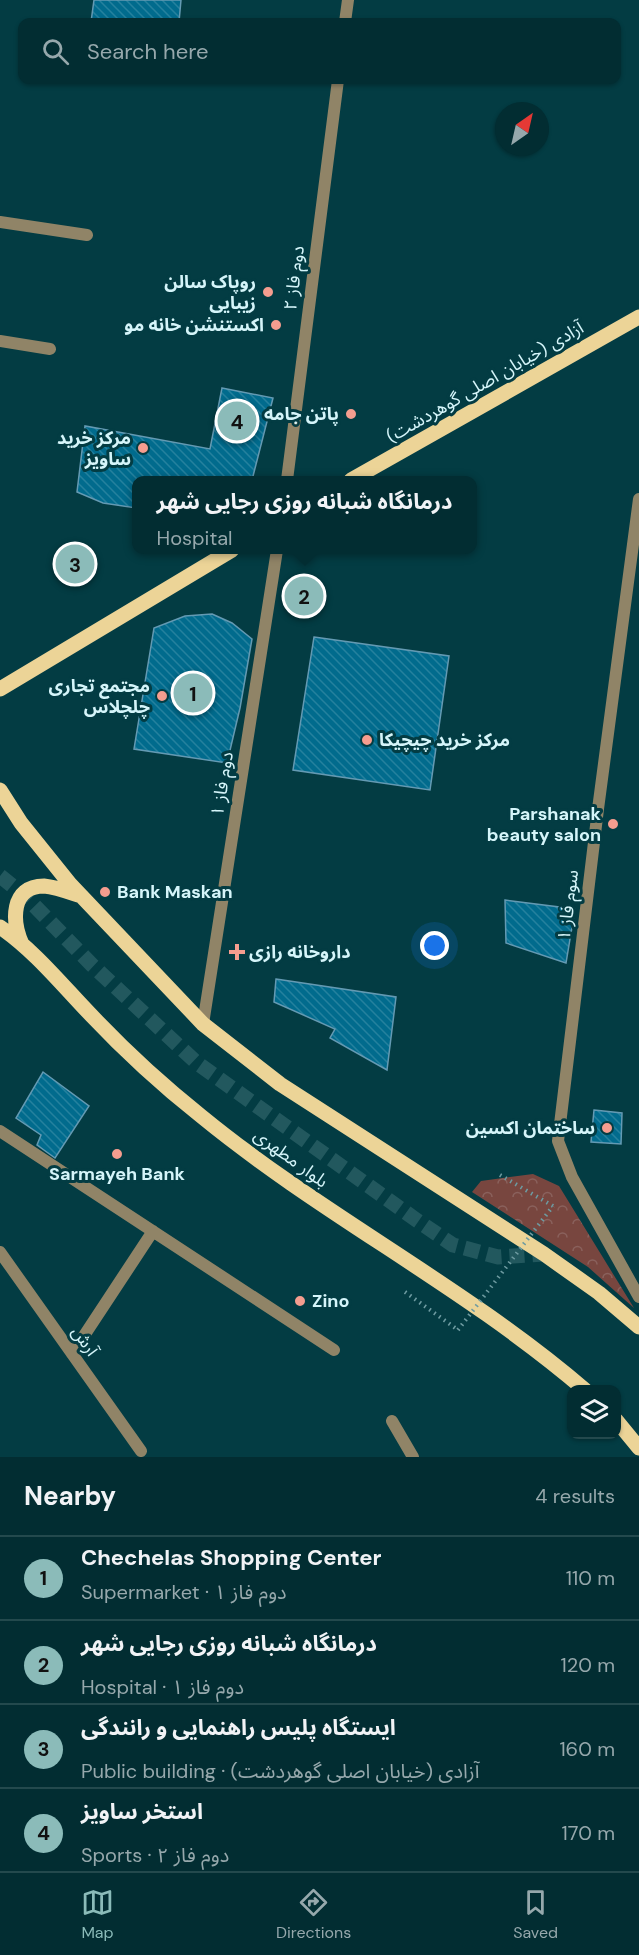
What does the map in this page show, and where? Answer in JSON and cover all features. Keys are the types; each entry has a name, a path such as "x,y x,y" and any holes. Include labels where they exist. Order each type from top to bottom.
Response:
{"main road":[{"name":"آزادی (خیابان اصلی گوهردشت)","path":"358,476 639,317"},
{"path":"0,689 224,554"},
{"path":"0,790 21,823 81,896 203,1024 280,1084 544,1254 599,1293 639,1327"},
{"path":"22,944 16,932 14,918 17,904 28,891 43,886 81,896"},
{"name":"بلوار مطهری","path":"3,928 22,944 134,1058 202,1117 282,1177 526,1341 580,1385"},
{"path":"621,1426 639,1448"}],"street":[{"path":"346,18 348,0"},
{"name":"دوم فاز ۲","path":"288,476 337,84"},
{"path":"0,222 87,235"},
{"path":"0,341 50,349"},
{"name":"سوم فاز ۱","path":"639,499 598,809 558,1141 572,1177 639,1297"},
{"name":"دوم فاز ۱","path":"203,1024 276,554"},
{"path":"0,1131 334,1350"},
{"path":"72,1354 153,1231"},
{"name":"آرش","path":"0,1252 141,1451"},
{"path":"392,1421 413,1457"}],"path":[{"path":"405,1292 458,1330 553,1206 500,1175"}],"green space":[{"path":"533,1174 559,1186 634,1308 588,1267 472,1192 481,1181"}],"building":[{"path":"94,0 181,0 179,18 92,18"},
{"name":"مرکز خرید ساویز","path":"222,388 273,398 253,476 132,476 132,507 103,503 77,492 85,426 210,449"},
{"path":"212,614 232,623 252,639 240,708 227,763 134,749 154,628 185,616"},
{"name":"مرکز خرید چیچیکا","path":"314,637 449,656 430,790 293,770"},
{"path":"505,900 575,909 566,963 506,943"},
{"path":"276,979 396,997 387,1070 330,1038 335,1029 274,1002"},
{"path":"43,1072 89,1106 55,1158 37,1145 41,1135 16,1118"},
{"name":"ساختمان اکسین","path":"594,1110 622,1113 621,1144 591,1142"}],"tunnel":[{"path":"0,876 24,895 92,965 197,1063 415,1219 453,1245 498,1257 544,1254"}],"place":[{"name":"روپاک سالن زیبایی","path":"268,292"},
{"name":"اکستنشن خانه مو","path":"276,325"},
{"name":"پاتن جامه","path":"351,414"},
{"name":"استخر ساویز","path":"237,421"},
{"name":"مرکز خرید ساویز","path":"143,448"},
{"name":"ایستگاه پلیس راهنمایی و رانندگی","path":"75,564"},
{"name":"درمانگاه شبانه روزی رجایی شهر","path":"304,596"},
{"name":"Chechelas Shopping Center","path":"193,693"},
{"name":"مجتمع تجاری چلچلاس","path":"162,696"},
{"name":"مرکز خرید چیچیکا","path":"367,740"},
{"name":"Parshanak beauty salon","path":"613,824"},
{"name":"Bank Maskan","path":"105,892"},
{"name":"داروخانه رازی","path":"237,952"},
{"name":"ساختمان اکسین","path":"607,1128"},
{"name":"Sarmayeh Bank","path":"117,1154"},
{"name":"Zino","path":"300,1301"}]}
